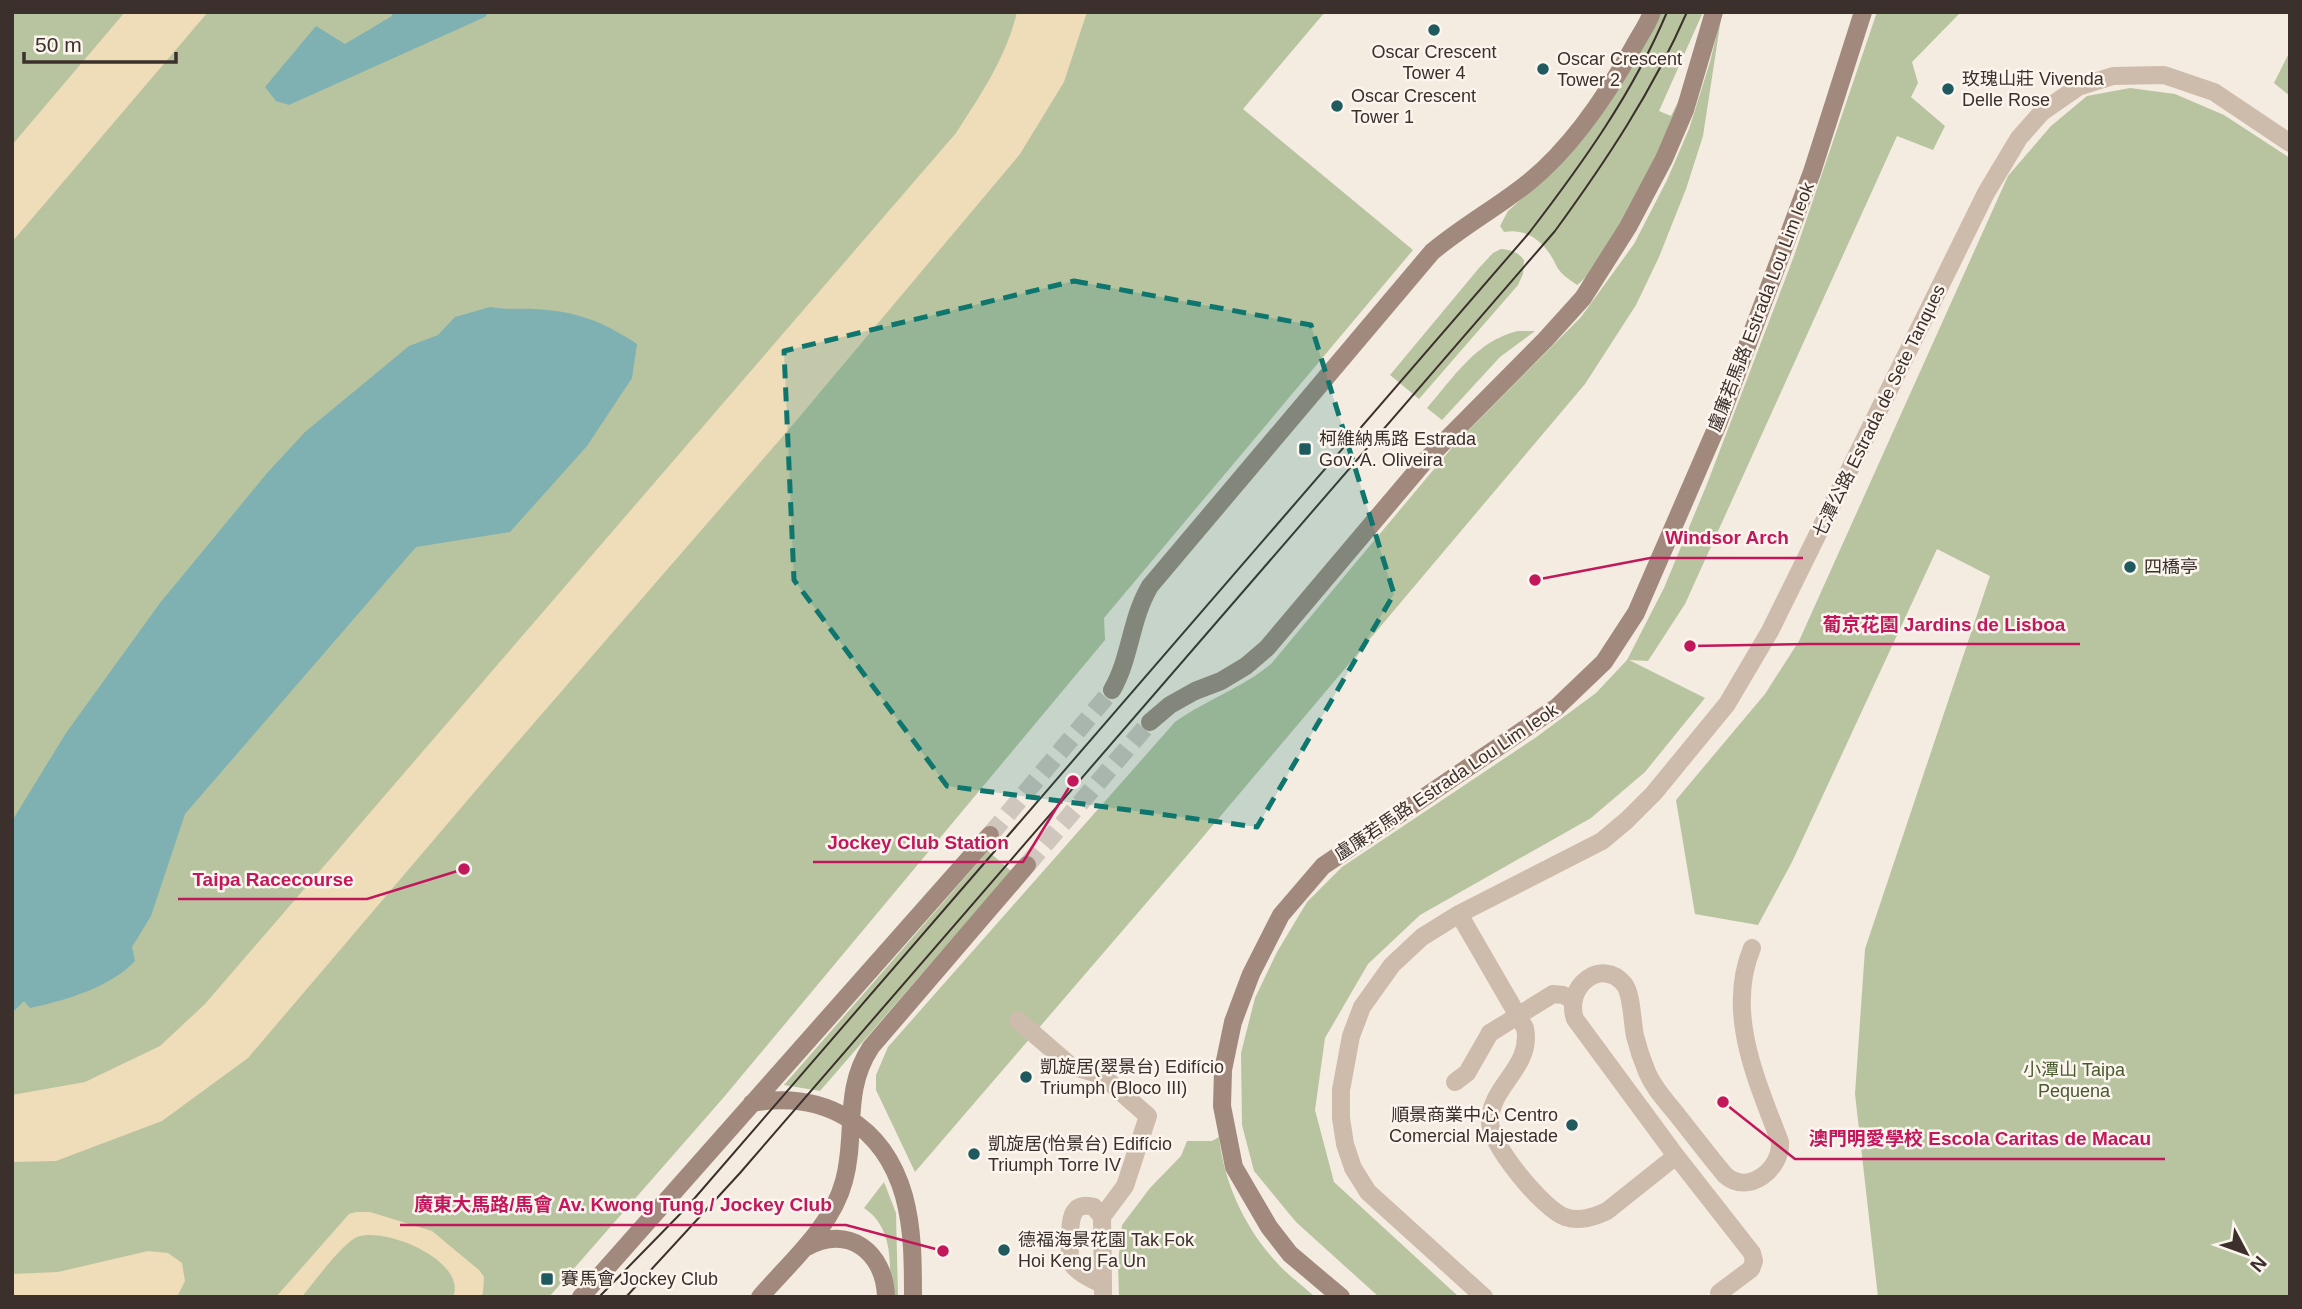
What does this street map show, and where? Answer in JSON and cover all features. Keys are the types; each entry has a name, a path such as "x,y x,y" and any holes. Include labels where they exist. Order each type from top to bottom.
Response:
{"main road":[{"path":"1112,690 1126,659 1134,619 1150,586 1432,251 1454,233 1504,201 1559,155 1594,110 1624,64 1652,12"},
{"path":"1150,722 1170,705 1246,666 1267,648 1425,461 1583,298 1628,227 1664,159 1685,110 1714,12"},
{"name":"盧廉若馬路 Estrada Lou Lim Ieok","path":"1341,1297 1290,1254 1269,1227 1234,1167 1222,1106 1223,1070 1233,1022 1251,974 1281,915 1323,866 1558,707 1604,662 1636,613 1718,424 1812,172 1863,12"},
{"path":"581,1297 990,835"},
{"path":"760,1297 821,1228 838,1200 849,1158 855,1081 871,1047 1027,865"},
{"path":"752,1103 784,1100 806,1102 827,1107 866,1130 890,1163 904,1194 913,1254 913,1297"},
{"path":"796,1256 809,1245 821,1240 839,1239 859,1245 870,1253 880,1267 886,1297"}],"street":[{"name":"七潭公路 Estrada de Sete Tanques","path":"1484,1297 1368,1192 1353,1168 1345,1144 1341,1118 1341,1090 1351,1036 1362,1007 1392,965 1422,937 1459,914 1602,841 1628,820 1654,793 1727,704 1770,631 1986,193 2019,138 2042,112 2078,87 2113,76 2164,75 2214,92 2290,143"},
{"path":"1459,914 1525,1028 1528,1040 1526,1052 1495,1102 1489,1124 1498,1146 1542,1201 1566,1217 1594,1217 1607,1211 1676,1156"},
{"path":"1719,1293 1751,1269 1754,1257 1575,1019 1572,1000 1581,983 1597,974 1614,976 1627,987 1642,1057 1655,1087 1725,1175 1737,1183 1752,1183 1774,1166 1781,1150 1750,1063 1741,1001 1745,966 1752,948"},
{"path":"1455,1082 1466,1073 1490,1033 1553,994 1572,1000"},
{"path":"1017,1020 1071,1066 1104,1074 1148,1116 1125,1186 1102,1217"},
{"path":"1081,1206 1091,1206 1098,1210 1102,1217 1103,1291 1075,1267 1070,1258 1070,1220 1074,1210 1081,1206"}],"highlighted area":[{"path":"1074,281 1311,325 1394,594 1257,827 947,786 794,580 784,351"}],"green space":[{"path":"12,12 1325,12 1243,109 1413,250 1104,618 1105,640 724,1097 549,1297 12,1297"},
{"path":"1657,12 1703,12 1659,111 1671,116 1684,90 1664,142 1630,208 1597,264 1577,285 1560,271 1548,251 1536,239 1521,232 1504,232 1500,226 1508,211 1535,187"},
{"path":"1722,12 1703,136 1686,189 1659,257 1636,305 1585,384 1197,844 915,1172 876,1090 876,1075 888,1047 1175,722 1271,664 1455,444 1581,317 1634,244 1667,180 1689,129"},
{"path":"1877,12 1961,12 1912,62 1918,83 1911,97 1945,126 1933,150 1897,136 1685,604 1648,661 1629,660 1705,698 1645,772 1591,818 1420,915 1368,964 1325,1038 1315,1110 1334,1182 1459,1297 1379,1297 1296,1222 1254,1171 1242,1125 1241,1053 1255,998 1277,952 1307,902 1342,867 1535,738 1596,693 1627,660 1664,588 1707,484 1794,256"},
{"path":"2290,51 2290,96 2274,83"},
{"name":"小潭山 Taipa Pequena","path":"2130,88 2175,94 2224,115 2290,158 2290,1297 1878,1297 1855,1094 1865,949 1990,576 1937,549 1792,862 1758,925 1695,914 1676,800 1765,694 1799,641 2008,176 2051,126 2087,96"},
{"path":"1501,249 1514,252 1524,260 1523,274 1518,285 1419,399 1390,375 1479,268 1493,253"},
{"path":"1518,331 1535,331 1500,357 1442,420 1427,408 1478,351 1503,336"},
{"path":"988,851 1011,871 820,1091 784,1085"},
{"path":"1219,1137 1231,1189 1256,1236 1278,1264 1315,1297 1119,1297 1118,1264 1122,1225 1150,1188 1181,1156 1187,1141 1212,1141"},
{"path":"884,1182 896,1213 898,1297 890,1297 890,1260 885,1236 874,1216 864,1208"}],"sand":[{"path":"125,12 208,12 12,242 12,145"},
{"path":"1017,12 1087,12 1064,82 1020,154 796,421 248,1058 162,1121 56,1161 12,1162 12,1095 85,1082 160,1046 205,1004 956,133 1000,60"},
{"path":"370,1212 432,1231 479,1270 484,1277 483,1293 480,1297 453,1297 454,1284 448,1271 437,1259 404,1242 370,1235 357,1237 344,1247 302,1297 276,1297 349,1214"},
{"path":"148,1251 168,1253 182,1263 185,1281 177,1297 12,1297 12,1274 58,1272"}],"water":[{"path":"391,12 489,12 485,17 289,105 276,101 265,87 316,26 345,44 392,16"},
{"path":"490,307 563,312 612,329 637,344 632,378 587,446 510,532 416,547 185,814 151,916 132,947 135,961 113,978 86,992 30,1008 24,1001 12,1013 12,821 66,733 160,603 268,472 305,432 409,346 438,335 455,317"}],"tunnel":[{"path":"990,835 1112,690"},
{"path":"1027,865 1150,722"}],"tram line":[{"path":"599,1297 687,1207 1529,233 1605,127 1639,71 1667,12"},
{"path":"626,1297 740,1173 1555,231 1627,125 1659,70 1687,12"}],"place":[{"name":"Oscar Crescent Tower 4","path":"1434,30"},
{"name":"Oscar Crescent Tower 2","path":"1543,69"},
{"name":"玫瑰山莊 Vivenda Delle Rose","path":"1948,89"},
{"name":"Oscar Crescent Tower 1","path":"1337,106"},
{"name":"柯維納馬路 Estrada Gov. A. Oliveira","path":"1305,449"},
{"name":"四橋亭","path":"2130,567"},
{"name":"Windsor Arch","path":"1535,580"},
{"name":"葡京花園 Jardins de Lisboa","path":"1690,646"},
{"name":"Jockey Club Station","path":"1073,781"},
{"name":"Taipa Racecourse","path":"464,869"},
{"name":"凱旋居(翠景台) Edifício Triumph (Bloco III)","path":"1026,1077"},
{"name":"澳門明愛學校 Escola Caritas de Macau","path":"1723,1102"},
{"name":"順景商業中心 Centro Comercial Majestade","path":"1572,1125"},
{"name":"凱旋居(怡景台) Edifício Triumph Torre IV","path":"974,1154"},
{"name":"德福海景花園 Tak Fok Hoi Keng Fa Un","path":"1004,1250"},
{"name":"廣東大馬路/馬會 Av. Kwong Tung / Jockey Club","path":"943,1251"},
{"name":"賽馬會 Jockey Club","path":"547,1279"}]}
